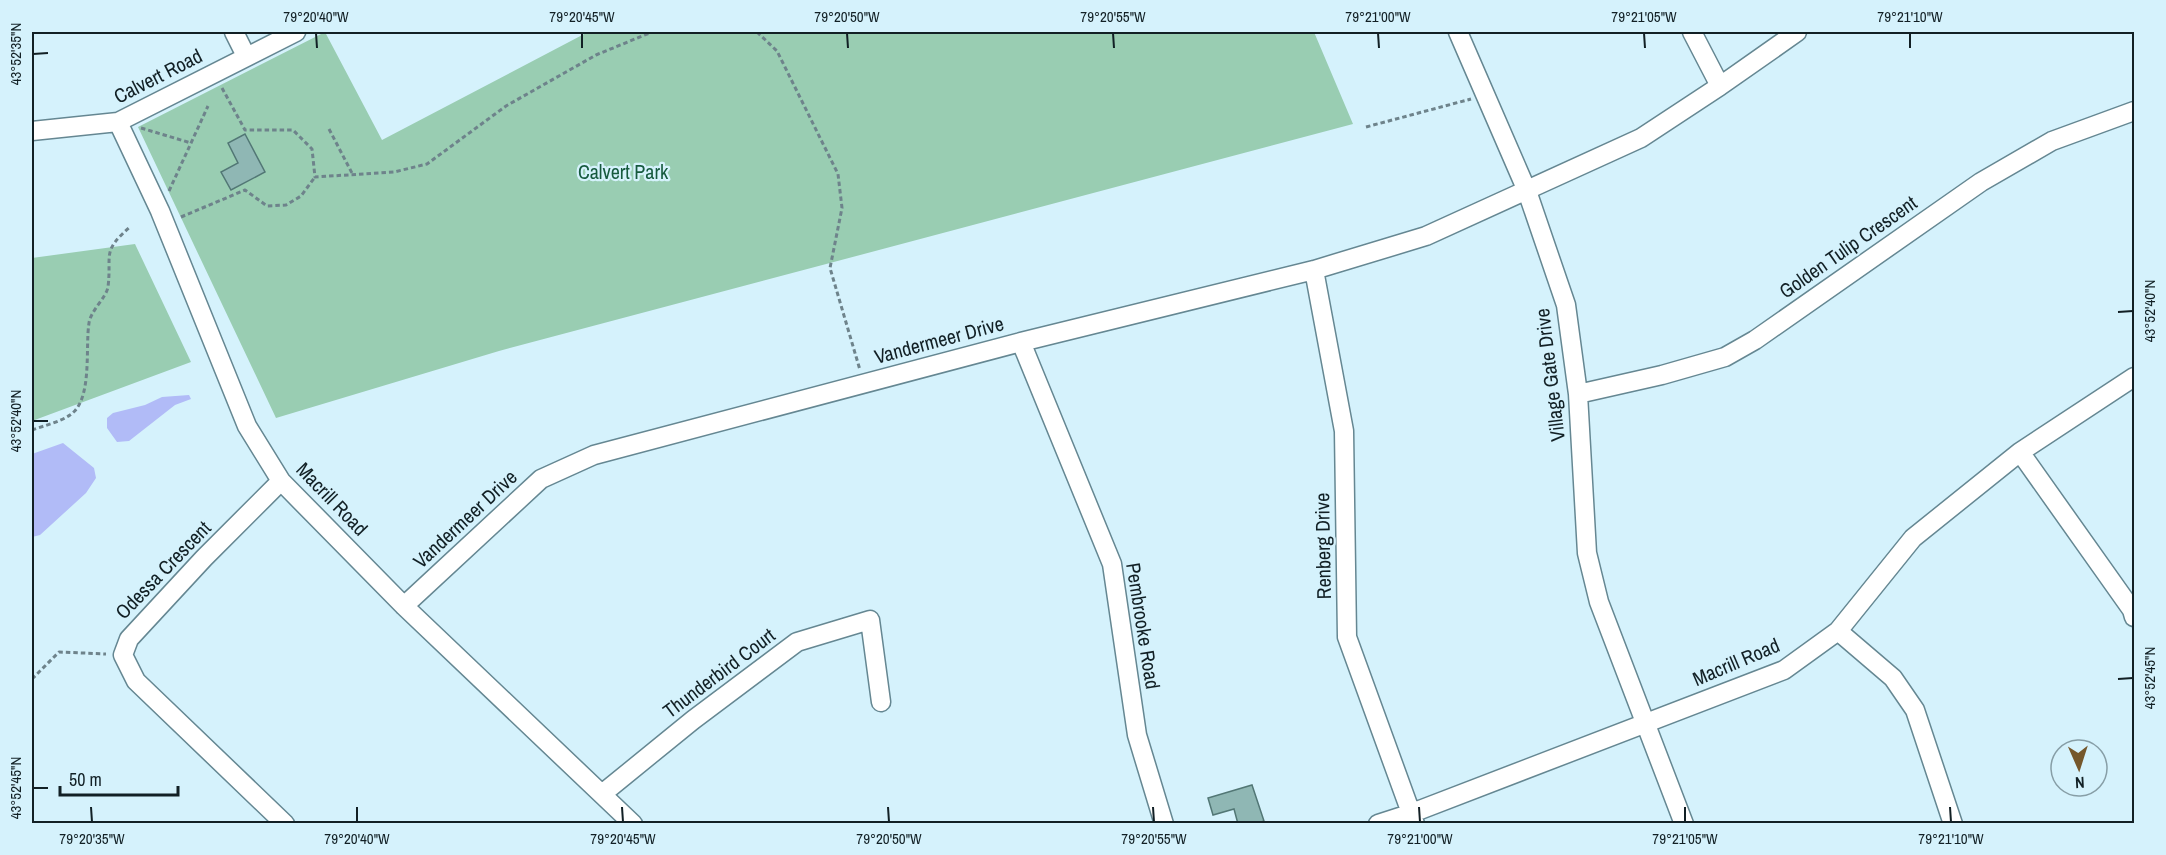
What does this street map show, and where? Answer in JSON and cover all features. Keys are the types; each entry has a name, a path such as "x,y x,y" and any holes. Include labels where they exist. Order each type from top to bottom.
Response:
{"street":[{"path":"234,32 246,56"},
{"name":"Calvert Road","path":"32,131 118,122 296,32"},
{"name":"Village Gate Drive","path":"1458,32 1527,191 1566,304 1578,394 1587,553 1599,602 1684,824"},
{"path":"1692,32 1720,86"},
{"path":"1527,191 1641,138 1797,32"},
{"name":"Golden Tulip Crescent","path":"1578,394 1662,375 1725,357 1755,340 1981,182 2052,141 2134,111"},
{"name":"Macrill Road","path":"118,122 163,218 247,426 281,481 405,606 633,824"},
{"name":"Vandermeer Drive","path":"405,606 541,479 594,455 1021,342 1314,270 1426,236 1527,191"},
{"name":"Renberg Drive","path":"1314,270 1344,431 1347,637 1413,818"},
{"name":"Pembrooke Road","path":"1021,342 1112,564 1137,735 1164,824"},
{"name":"Macrill Road","path":"1378,824 1413,818 1784,670 1838,631 1913,538 2020,452 2134,377"},
{"path":"2020,452 2132,610 2134,617"},
{"name":"Odessa Crescent","path":"123,655 129,639 204,558 281,481"},
{"name":"Thunderbird Court","path":"602,794 797,642 870,620 881,702"},
{"path":"1838,631 1893,678 1915,710 1953,824"},
{"path":"123,655 136,681 285,824"}],"path":[{"path":"315,177 394,172 427,164 506,106 596,55 652,32"},
{"path":"756,32 777,51 838,174 842,208 830,268 863,383"},
{"path":"163,218 245,190 267,206 285,205 301,196 315,177 312,149 293,130 245,130 213,72"},
{"path":"1366,127 1485,95"},
{"path":"163,218 191,143 208,106"},
{"path":"118,122 191,143"},
{"path":"329,129 353,175"},
{"path":"32,430 71,415 83,398 86,384 89,321 97,304 108,290 108,254 116,239 130,227"},
{"path":"32,679 59,652 123,655"}],"green space":[{"name":"Calvert Park","path":"325,32 382,140 588,32 1314,32 1353,124 499,351 276,418 138,127"},
{"path":"135,244 191,362 32,421 32,258"}],"water":[{"path":"189,395 191,399 175,405 129,441 117,442 107,428 107,418 113,413 145,405 162,397"},
{"path":"63,443 94,468 96,478 86,493 40,535 32,537 32,454"}],"building":[{"path":"245,134 265,172 231,190 221,172 238,163 228,143"},
{"path":"1252,785 1264,821 1255,824 1238,824 1234,809 1213,815 1208,798"}]}
